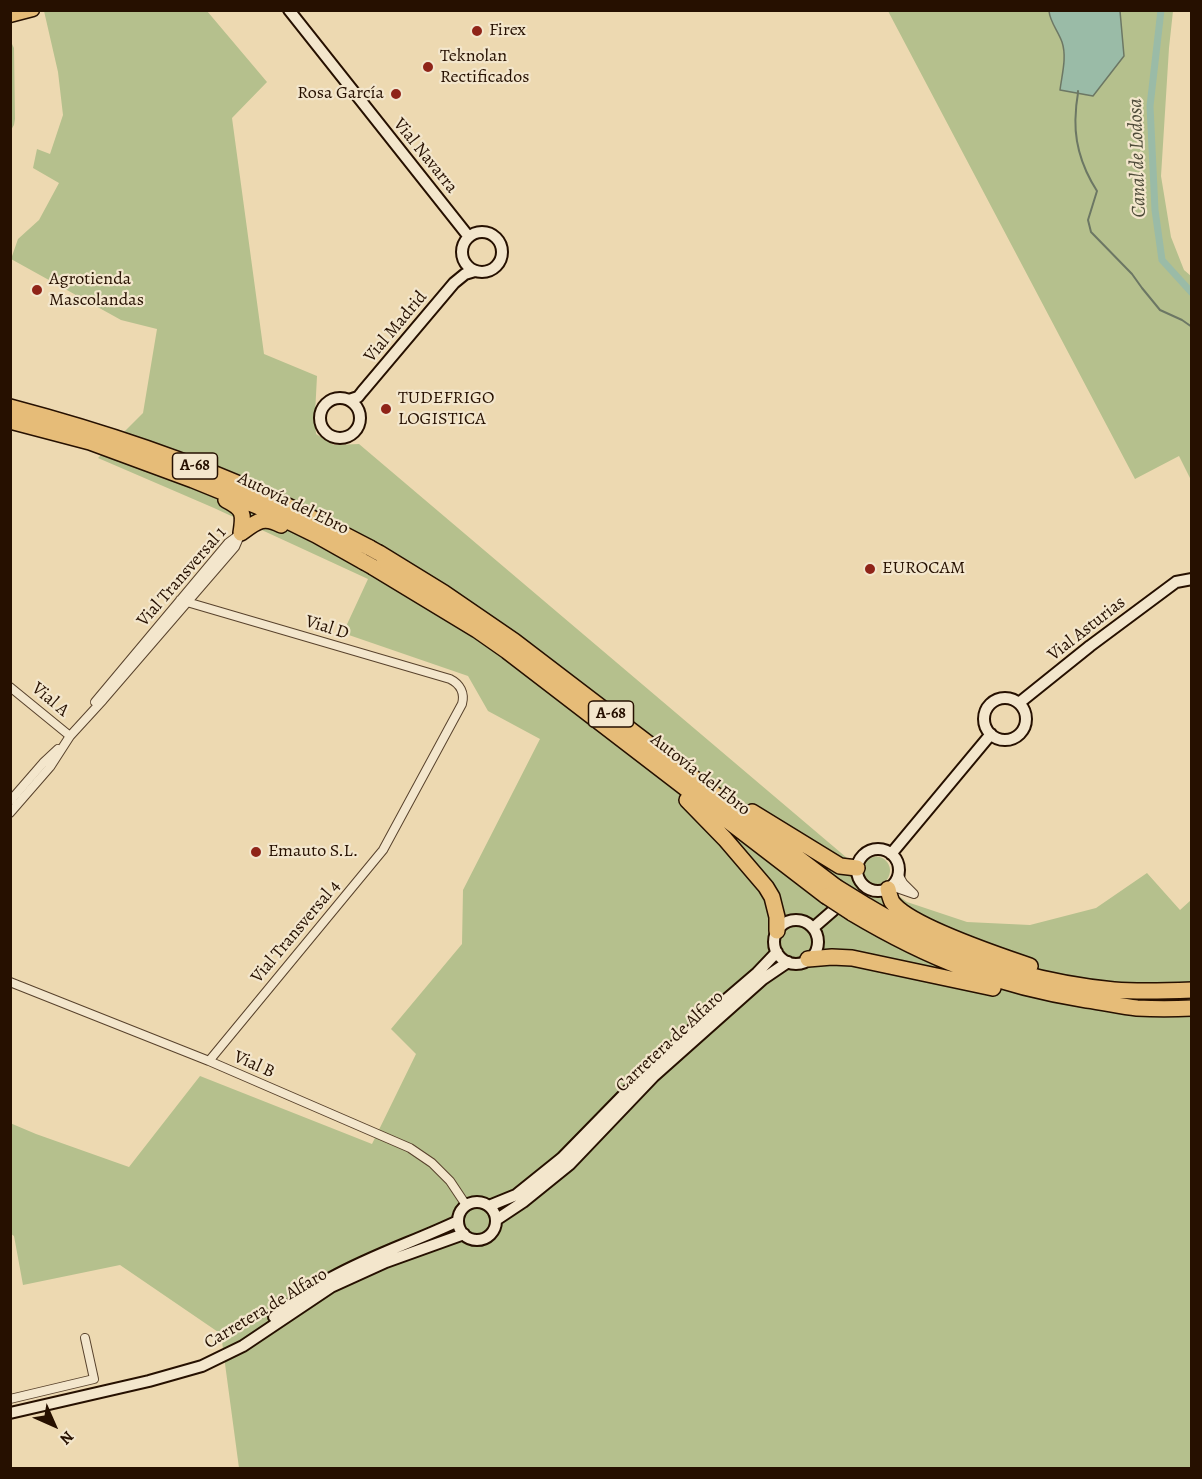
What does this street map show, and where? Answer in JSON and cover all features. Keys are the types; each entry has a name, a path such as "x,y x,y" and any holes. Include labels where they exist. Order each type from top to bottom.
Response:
{"highway":[{"path":"10,399 110,430 135,444"},
{"name":"Autovía del Ebro","path":"10,406 135,444 198,467 322,523 371,558"},
{"name":"Autovía del Ebro","path":"10,421 90,442 193,480 371,558 444,593 514,640 637,743 831,892 857,908 967,956 1010,969 1075,984 1114,990 1191,990"},
{"path":"109,449 126,462 176,479 233,504 240,509 242,514 241,533"},
{"path":"241,533 265,519 342,555 371,558"},
{"path":"637,743 690,767 757,816 840,866 857,868"},
{"path":"637,743 648,766 696,808 725,838 766,887 772,897 777,917 777,932"},
{"path":"890,887 892,902 909,915 935,929 984,949 1077,979 1154,991"},
{"name":"Autovía del Ebro","path":"857,908 883,932 917,949 960,968 1039,992 1135,1008 1191,1008"},
{"path":"808,960 832,957 852,958 1028,996 1102,1008 1135,1008"}],"main road":[{"path":"10,16 33,10"},
{"name":"Vial Navarra","path":"289,10 469,237"},
{"path":"484,232 498,239 502,254 496,267 489,272 469,268 463,259 462,249 469,237 484,232"},
{"name":"Vial Madrid","path":"454,283 463,259"},
{"name":"Vial Madrid","path":"349,400 362,392 454,283 465,274 475,271"},
{"name":"Vial Madrid","path":"358,410 358,401 362,392"},
{"path":"332,399 349,400 358,410 360,417 358,425 348,436 340,438 332,436 321,426 321,410 332,399"},
{"name":"Vial Asturias","path":"1019,703 1090,646 1176,582 1191,579"},
{"path":"1004,698 1019,703 1026,717 1021,732 1006,740 991,734 984,720 989,705 1004,698"},
{"path":"891,854 991,734"},
{"path":"880,849 891,854 896,860 898,874 890,887 875,891 862,885 857,875 857,868 862,856 880,849"},
{"path":"813,928 862,885"},
{"path":"799,920 813,928 818,943 814,954 808,960 793,964 777,952 775,939 777,932 786,923 799,920"},
{"name":"Carretera de Alfaro","path":"489,1206 516,1195 562,1158 647,1071 757,973 777,952"},
{"name":"Carretera de Alfaro","path":"496,1220 523,1202 570,1164 654,1076 763,979 788,962"},
{"path":"477,1202 489,1206 496,1220 493,1231 484,1238 474,1239 464,1234 458,1221 460,1212 466,1205 477,1202"},
{"name":"Carretera de Alfaro","path":"10,1411 148,1378 202,1362 234,1346 329,1279 458,1221"},
{"name":"Carretera de Alfaro","path":"10,1411 149,1381 202,1366 243,1346 331,1287 386,1262 464,1234"}],"street":[{"name":"Vial Transversal 1","path":"10,801 104,700 184,601 235,546 241,533"},
{"name":"Vial D","path":"184,601 450,679 457,683 461,690"},
{"name":"Vial A","path":"10,687 70,736"},
{"name":"Vial Transversal 4","path":"209,1061 383,850 462,705 461,690"},
{"name":"Vial Transversal 1","path":"10,813 50,767 70,736"},
{"path":"890,887 914,894 898,874"},
{"name":"Vial B","path":"10,982 209,1061 410,1148 432,1163 450,1181 466,1205"},
{"path":"10,1399 94,1379 85,1338"}],"green space":[{"path":"44,11 207,11 267,82 232,118 264,354 317,376 316,434 334,445 359,444 861,869 872,857 884,859 890,870 889,877 883,884 907,902 967,922 1030,925 1096,908 1147,873 1180,910 1191,900 1191,1468 239,1468 221,1334 120,1265 23,1285 14,1236 11,1234 10,1123 129,1167 200,1076 372,1144 416,1054 391,1029 462,944 463,890 540,739 488,711 468,676 343,633 368,579 214,508 98,458 143,413 157,329 121,320 11,259 18,239 39,220 59,183 33,168 37,149 50,154 63,115 58,72"},
{"path":"888,11 1049,11 1064,54 1060,90 1120,26 1120,11 1173,11 1161,176 1171,237 1184,270 1191,276 1191,480 1179,456 1135,479"},
{"path":"10,40 14,48 15,119 11,130"}],"shaded area":[{"path":"1049,11 1120,11 1124,56 1093,96 1060,90 1064,54"}],"waterway":[{"name":"Canal de Lodosa","path":"1161,10 1150,106 1155,210 1162,260 1192,293"},
{"path":"1078,91 1075,121 1077,142 1087,172 1097,191 1088,220 1091,232 1132,274 1160,310 1192,327"}],"place":[{"name":"Firex","path":"477,31"},
{"name":"Teknolan Rectificados","path":"428,67"},
{"name":"Rosa García","path":"396,94"},
{"name":"Agrotienda Mascolandas","path":"37,290"},
{"name":"TUDEFRIGO LOGISTICA","path":"386,409"},
{"name":"EUROCAM","path":"870,569"},
{"name":"Emauto S.L.","path":"256,852"}]}
